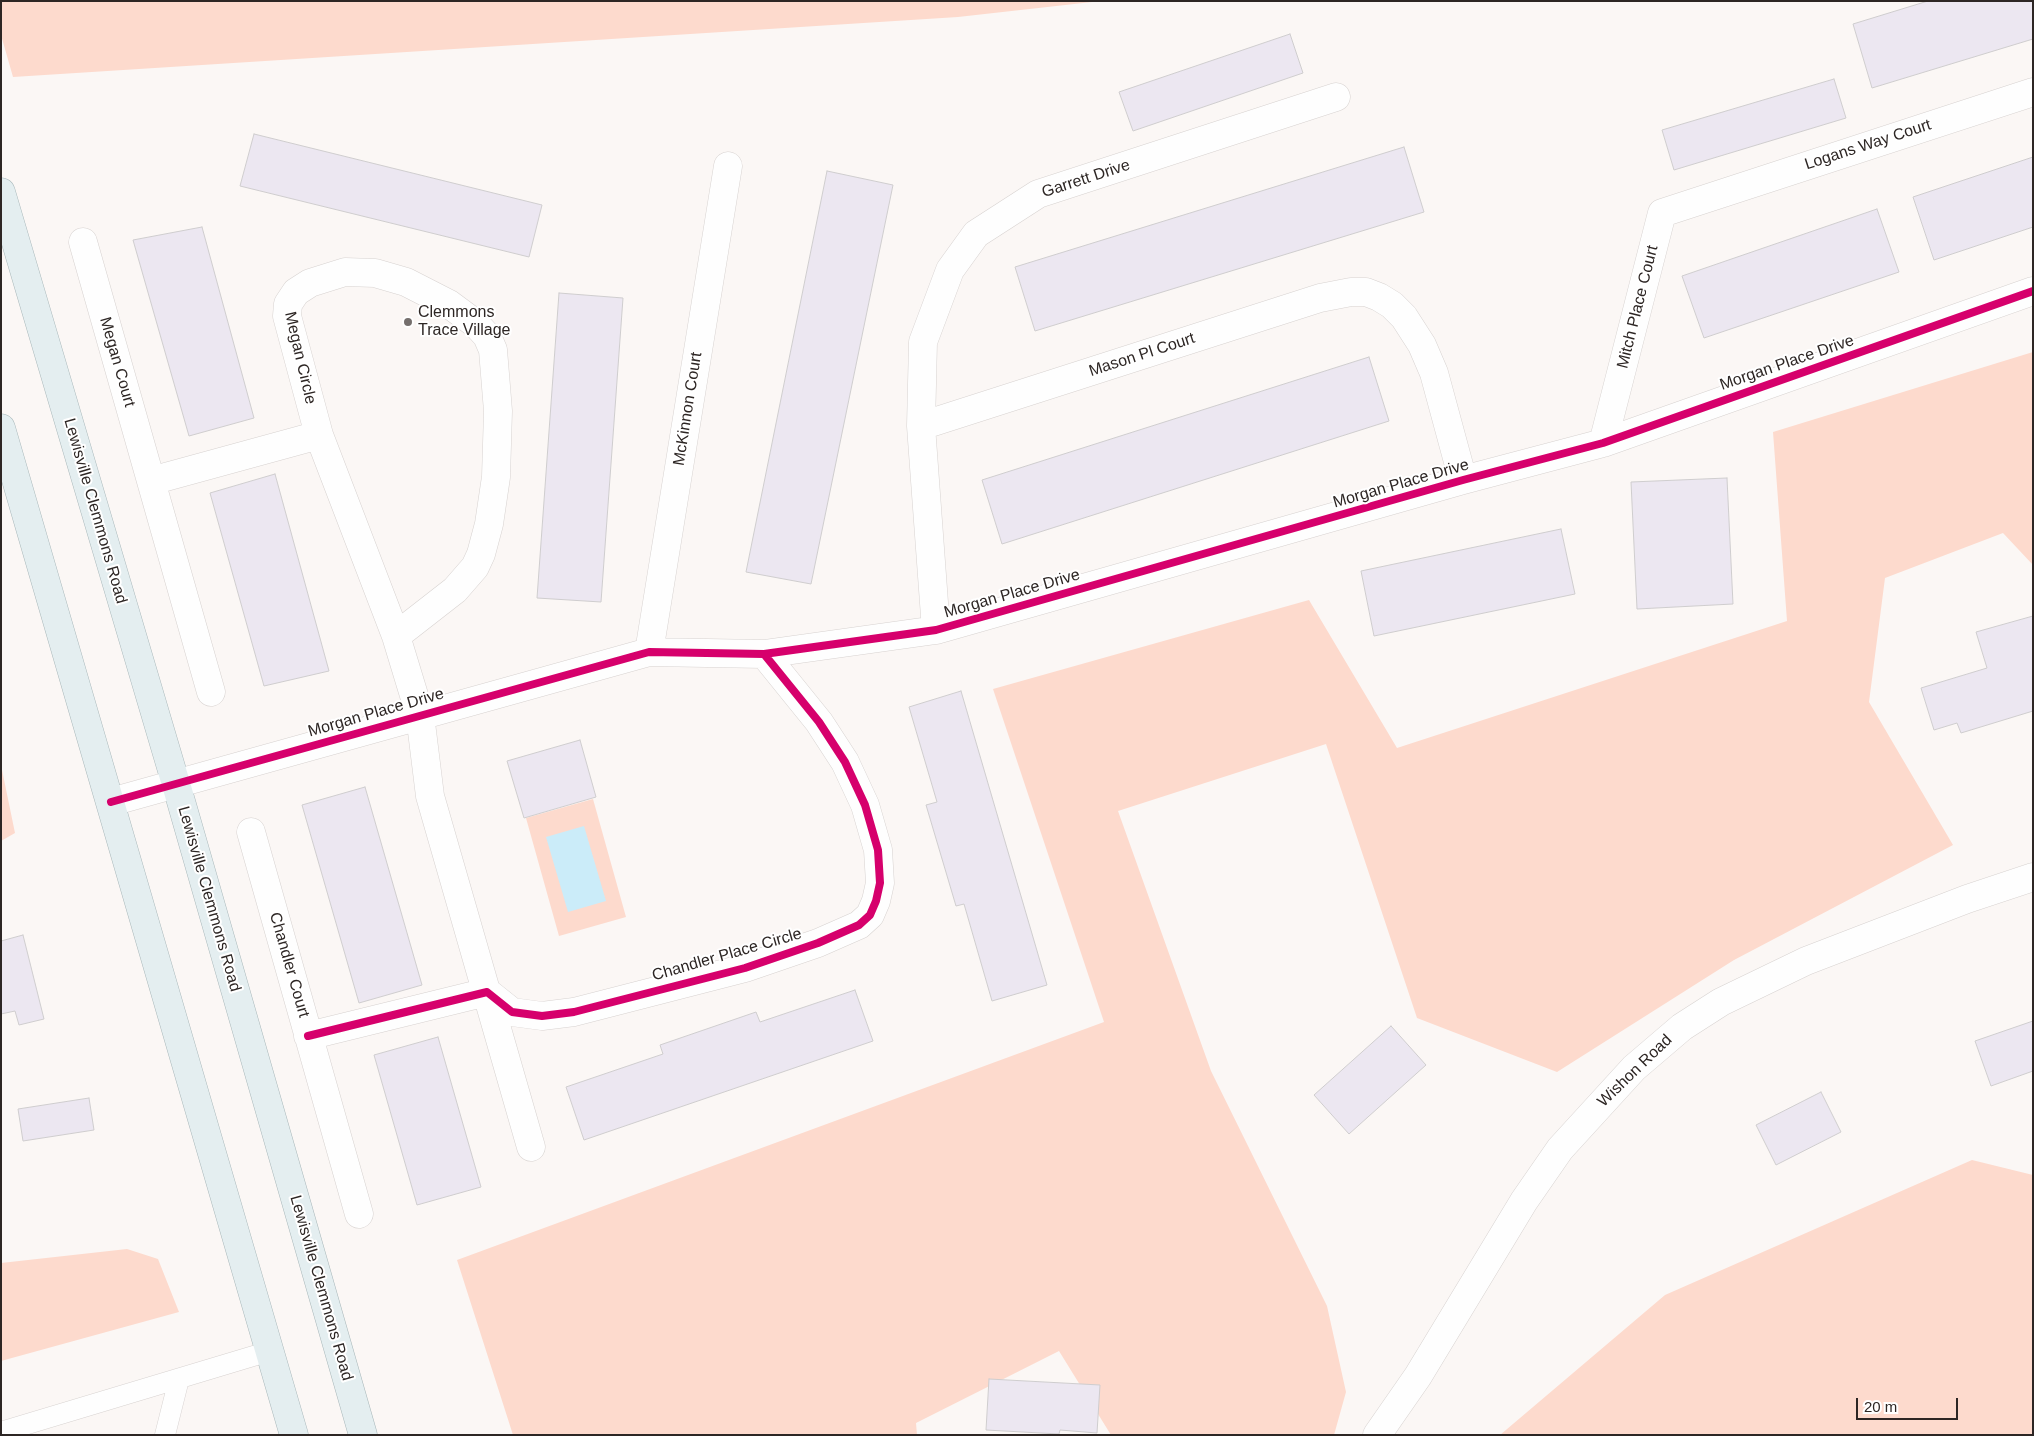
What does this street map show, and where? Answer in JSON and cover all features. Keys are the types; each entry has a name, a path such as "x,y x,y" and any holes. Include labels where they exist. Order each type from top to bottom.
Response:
{"main road":[{"name":"Lewisville Clemmons Road","path":"1,192 176,784 363,1435"},
{"path":"1,428 294,1435"}],"street":[{"name":"Logans Way Court","path":"1702,198 2033,92"},
{"name":"Garrett Drive","path":"936,630 921,426 923,342 950,270 976,234 1038,194 1336,97"},
{"name":"McKinnon Court","path":"649,652 728,166"},
{"name":"Mitch Place Court","path":"1603,443 1662,213 1702,198"},
{"name":"Megan Court","path":"83,242 211,692"},
{"name":"Megan Circle","path":"396,636 456,590 475,567 481,554 489,524 496,477 498,411 493,350 487,336 476,324 449,304 406,282 375,273 345,272 310,283 296,292 288,304 287,316 319,435 396,636 420,715"},
{"name":"Morgan Place Drive","path":"764,654 936,630 1463,480 1603,443 2033,291"},
{"name":"Mason Pl Court","path":"921,426 1320,298 1351,292 1366,292 1392,305 1404,317 1422,345 1434,373 1463,480"},
{"path":"150,481 319,435"},
{"path":"649,652 764,654"},
{"name":"Morgan Place Drive","path":"111,802 649,652"},
{"name":"Chandler Place Circle","path":"487,992 512,1012 542,1016 574,1012 745,968 818,943 859,924 870,915 876,901 880,883 878,850 865,805 845,762 819,722 764,654"},
{"path":"420,715 430,796 531,1147"},
{"name":"Chandler Court","path":"252,832 359,1214"},
{"name":"Wishon Road","path":"1377,1435 1418,1376 1524,1201 1560,1149 1634,1068 1682,1027 1721,1002 1806,961 1967,899 2033,877"},
{"path":"308,1036 487,992"}],"lane":[{"path":"1,1432 270,1351"},
{"path":"165,1435 180,1379"}],"shaded area":[{"path":"1,1 1101,1 958,17 13,77 1,35"},
{"path":"2033,352 2033,565 2003,533 1885,578 1869,702 1953,845 1734,960 1557,1072 1417,1018 1326,744 1118,811 1211,1071 1327,1306 1346,1392 1334,1435 1111,1435 1059,1351 916,1423 917,1435 513,1435 457,1260 1104,1022 993,689 1309,600 1397,748 1787,621 1773,432"},
{"path":"1,765 15,833 1,841"},
{"path":"593,799 626,917 559,936 526,818"},
{"path":"1972,1160 2033,1175 2033,1435 1500,1435 1665,1295"},
{"path":"127,1249 158,1259 179,1312 1,1361 1,1263"}],"water":[{"path":"584,826 606,901 568,912 546,837"}],"building":[{"path":"1928,1 2033,1 2033,39 1872,88 1853,24"},
{"path":"1290,34 1303,73 1133,131 1119,92"},
{"path":"1834,79 1846,118 1674,170 1662,130"},
{"path":"254,134 542,205 529,257 240,186"},
{"path":"1404,147 1424,212 1035,331 1015,267"},
{"path":"2033,157 2033,227 1934,260 1913,197"},
{"path":"827,171 893,185 811,584 746,572"},
{"path":"1877,209 1899,272 1704,338 1682,276"},
{"path":"202,227 254,418 189,436 133,240"},
{"path":"559,293 623,298 601,602 537,598"},
{"path":"1369,357 1389,421 1002,544 982,480"},
{"path":"275,474 329,671 264,686 210,493"},
{"path":"1727,478 1733,604 1637,609 1631,482"},
{"path":"1561,529 1575,594 1374,636 1361,571"},
{"path":"2033,616 2033,711 1961,733 1957,723 1934,730 1921,688 1987,668 1976,632"},
{"path":"961,691 1047,985 992,1001 964,904 956,906 926,805 937,802 909,707"},
{"path":"580,740 596,797 524,818 507,761"},
{"path":"365,787 422,985 359,1003 302,805"},
{"path":"23,935 44,1019 19,1025 15,1011 1,1014 1,941"},
{"path":"855,990 873,1041 584,1140 566,1087 663,1054 660,1045 756,1012 760,1022"},
{"path":"2033,1021 2033,1071 1991,1086 1975,1041"},
{"path":"1391,1026 1426,1065 1349,1134 1314,1095"},
{"path":"438,1037 481,1187 417,1205 374,1055"},
{"path":"1821,1092 1841,1132 1776,1165 1756,1125"},
{"path":"89,1098 94,1130 23,1141 18,1109"},
{"path":"989,1379 1100,1385 1097,1433 1060,1430 1059,1434 986,1430"}],"cycle path":[{"path":"764,654 936,630 1463,480 1603,443 2033,291"},
{"path":"111,802 649,652 764,654 819,722 845,762 865,805 878,850 880,883 876,901 870,915 859,925 818,943 745,968 574,1012 542,1016 512,1012 487,992 308,1036"}],"place":[{"name":"Clemmons Trace Village","path":"408,322"}]}
